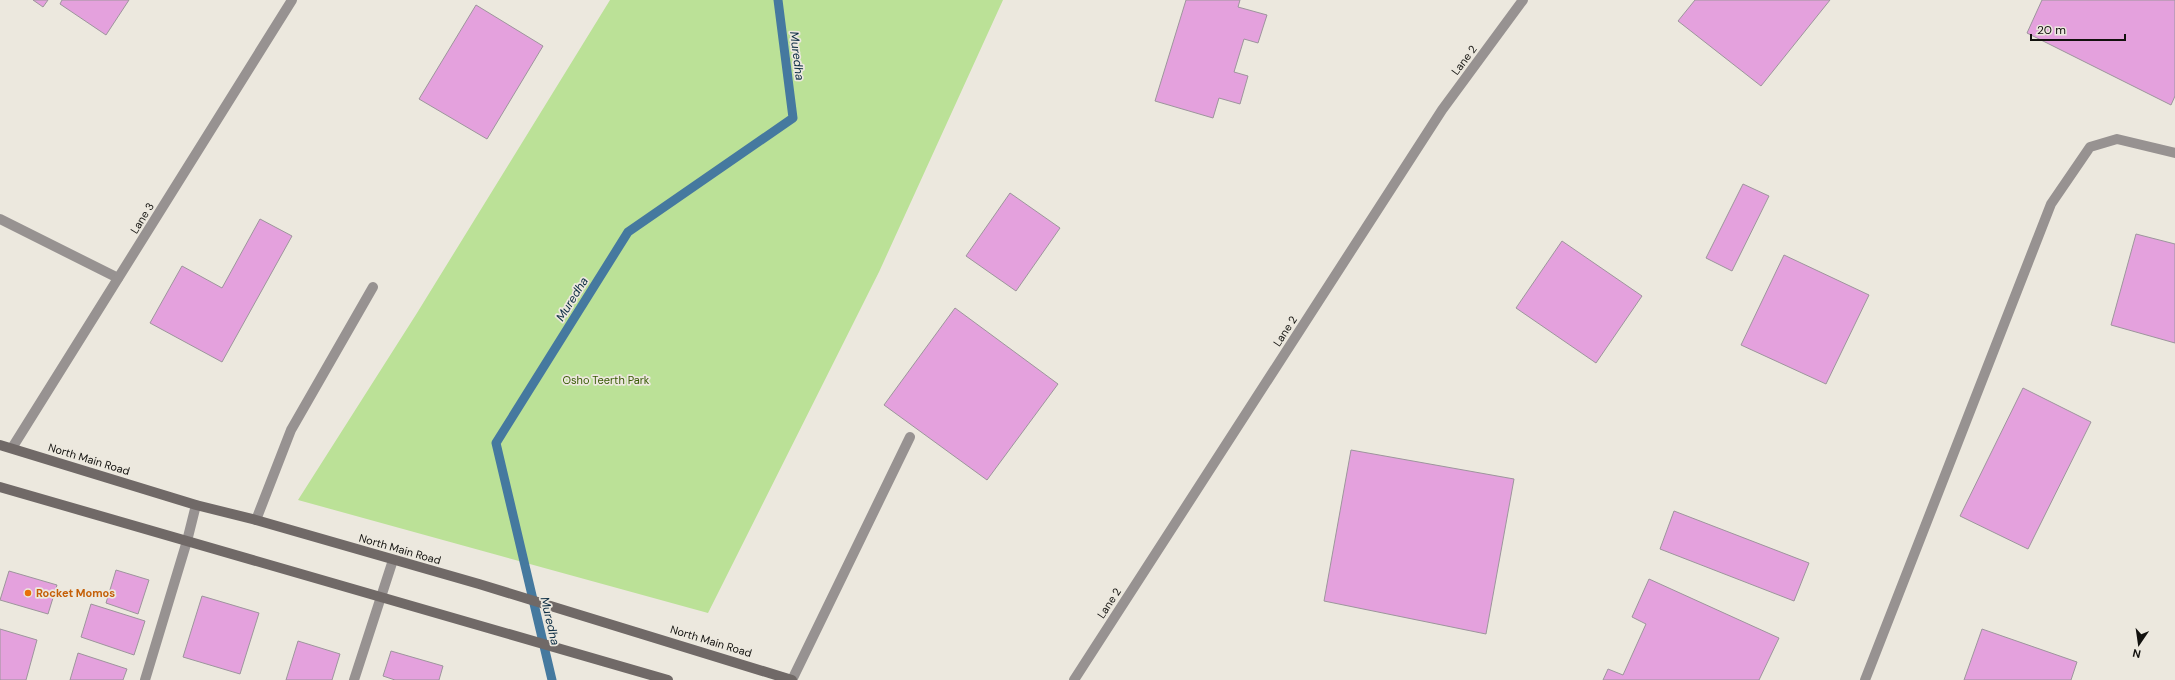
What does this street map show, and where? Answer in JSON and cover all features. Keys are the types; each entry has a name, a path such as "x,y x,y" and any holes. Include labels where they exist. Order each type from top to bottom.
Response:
{"main road":[{"name":"North Main Road","path":"0,445 196,505 256,520 479,584 735,661 792,680"},
{"path":"0,487 668,680"}],"street":[{"name":"Lane 3","path":"12,448 292,0"},
{"name":"Lane 2","path":"1074,680 1442,110 1523,0"},
{"path":"1865,680 2052,204 2090,147 2117,139 2175,153"},
{"path":"0,218 118,278"},
{"path":"256,520 291,430 374,287"},
{"path":"792,680 910,437"},
{"path":"145,680 187,541 196,505"},
{"path":"354,680 393,560"}],"green space":[{"name":"Osho Teerth Park","path":"610,0 1003,0 879,272 708,613 298,500 417,313"}],"building":[{"path":"33,0 48,0 43,7"},
{"path":"62,0 129,0 106,35 60,4"},
{"path":"1186,0 1240,0 1238,7 1267,15 1258,43 1244,39 1234,72 1248,76 1240,104 1219,98 1213,118 1155,101"},
{"path":"1695,0 1830,0 1761,86 1678,21"},
{"path":"2042,0 2175,0 2175,96 2171,105 2027,33"},
{"path":"476,5 543,46 487,139 419,99"},
{"path":"1743,184 1769,196 1732,271 1706,258"},
{"path":"1010,193 1060,228 1016,291 966,256"},
{"path":"260,219 292,236 222,362 150,323 182,266 222,288"},
{"path":"2136,234 2175,244 2175,343 2111,325"},
{"path":"1562,241 1642,296 1596,363 1516,308"},
{"path":"1784,255 1869,295 1826,384 1741,345"},
{"path":"955,308 1058,384 987,480 884,405"},
{"path":"2023,388 2091,422 2028,549 1960,516"},
{"path":"1351,450 1514,479 1486,634 1324,601"},
{"path":"1674,511 1809,563 1794,601 1660,549"},
{"path":"116,570 149,580 138,614 106,603"},
{"name":"Rocket Momos","path":"9,571 57,585 48,614 0,600"},
{"path":"1649,579 1779,638 1759,680 1603,680 1608,669 1623,675 1646,624 1632,617"},
{"path":"202,596 259,613 240,674 183,657"},
{"path":"91,604 145,621 134,655 81,637"},
{"path":"0,629 37,640 26,680 0,680"},
{"path":"1982,629 2077,662 2071,680 1964,680"},
{"path":"298,641 340,654 332,680 286,680"},
{"path":"391,651 443,666 439,680 395,680 383,676"},
{"path":"78,653 127,669 123,680 70,680"}],"waterway":[{"name":"Muredha","path":"552,680 496,443 628,232 793,118 778,0"}],"place":[{"name":"Rocket Momos","path":"28,593"}]}
